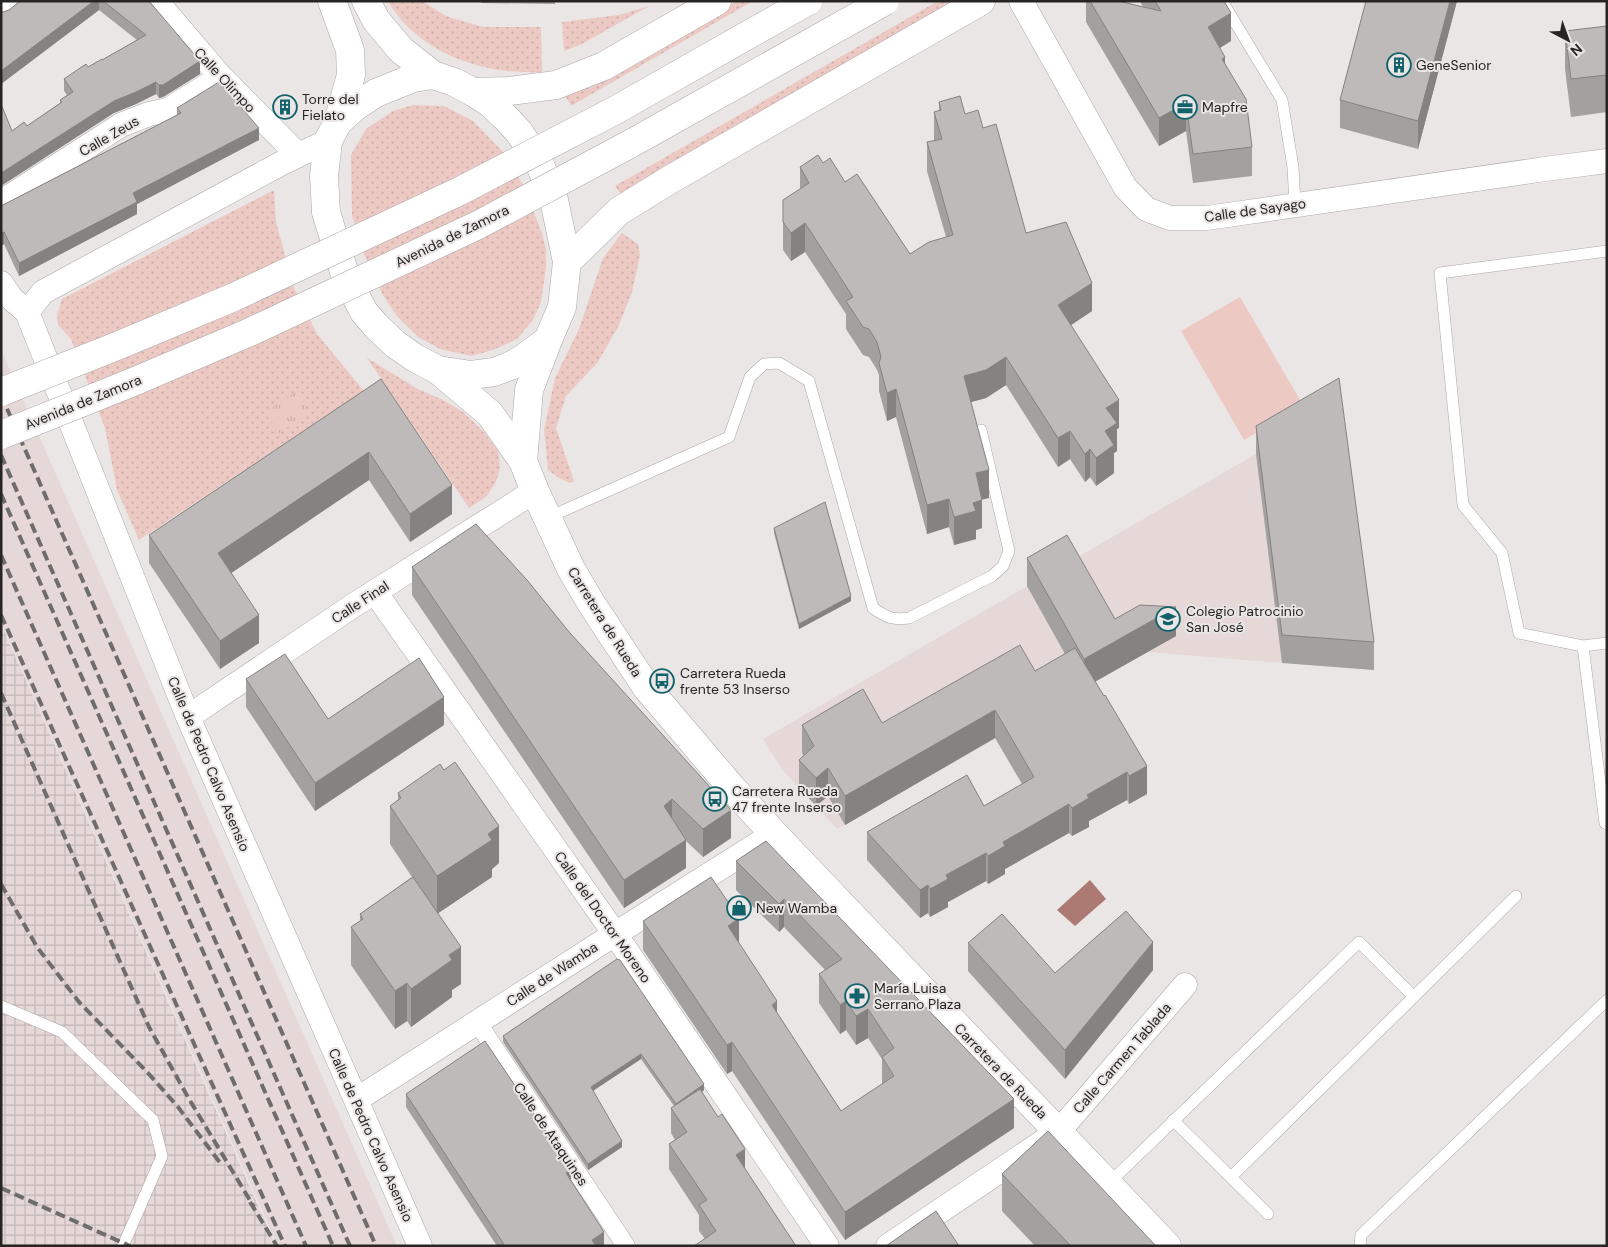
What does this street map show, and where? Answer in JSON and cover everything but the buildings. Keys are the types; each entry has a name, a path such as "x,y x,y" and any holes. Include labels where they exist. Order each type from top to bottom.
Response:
{"main road":[{"path":"332,1 350,50 351,76 333,132 324,176 326,212 346,278 364,312 395,344 438,370 471,375 494,372 524,358 548,340"},
{"path":"366,1 376,20 401,50 433,74"},
{"path":"473,92 510,91 556,85 604,66 717,1"},
{"path":"1,392 234,297 460,191 614,111 808,1"},
{"name":"Avenida de Zamora","path":"1,435 250,332 478,224 630,144 885,1"},
{"path":"567,262 620,211 672,179 981,1"},
{"path":"333,132 356,106 376,93 413,78 433,74"},
{"name":"Carretera de Rueda","path":"433,74 473,92 490,103 505,117 519,132 539,162 554,200 567,262 562,307 529,390 523,461"},
{"name":"Carretera de Rueda","path":"438,370 490,414 523,461 571,569 590,603 647,688 774,834 1168,1246"}],"street":[{"path":"1,11 14,1"},
{"name":"Calle Olimpo","path":"156,1 221,77 298,155"},
{"name":"Calle de Sayago","path":"1021,1 1125,187 1146,209 1170,218 1207,218 1545,168 1607,161"},
{"name":"Calle Zeus","path":"1,202 122,125 148,114 168,110 221,77"},
{"path":"27,312 44,292 298,155 333,132"},
{"name":"Calle de Pedro Calvo Asensio","path":"1,283 12,299 27,312 188,717 420,1246"},
{"name":"Calle Final","path":"188,717 375,592 535,491"},
{"name":"Calle del Doctor Moreno","path":"375,592 615,934 827,1246"},
{"name":"Calle de Wamba","path":"356,1100 774,834"},
{"name":"Calle Carmen Tablada","path":"888,1246 1059,1132 1185,985"},
{"name":"Calle de Ataquines","path":"477,1022 626,1246"}],"lane":[{"path":"1222,1 1282,100 1293,168 1295,205"},
{"path":"1607,251 1440,273 1463,505 1502,554 1519,633 1583,646 1607,643"},
{"path":"547,518 729,438 750,377 764,364 779,363 808,380 873,608 883,615 896,619 909,618 992,576 1003,566 1009,552 981,430"},
{"path":"1583,646 1605,823 1607,824"},
{"path":"1230,1177 1516,896"},
{"path":"1108,1184 1359,942 1414,997"},
{"path":"1360,1246 1361,1235 1607,1000"},
{"path":"1,1006 62,1032 153,1120 162,1156 123,1246"},
{"path":"1173,1120 1268,1214"}],"shaded area":[{"path":"1,350 397,1246 278,1246 1,622"},
{"name":"Colegio Patrocinio San José","path":"1339,406 1374,670 1148,652 837,829 782,769 763,739"},
{"path":"1,624 276,1246 1,1246"},
{"path":"1090,880 1106,899 1075,926 1057,910"}],"green space":[{"path":"388,1 422,1 446,16 483,27 541,27 542,73 489,68 455,58 439,50 410,29"},
{"path":"737,1 753,1 571,106 564,93 596,84"},
{"path":"938,1 963,1 624,198 615,186"},
{"path":"649,6 582,44 564,51 562,22 619,15"},
{"path":"413,105 444,106 473,121 502,151 523,185 542,233 546,250 546,268 541,302 533,320 517,339 493,350 471,356 440,349 418,337 396,315 383,295 364,254 352,216 351,155 366,129 393,111"},
{"path":"274,190 276,222 294,288 317,334 364,391 139,540 117,490 105,428 71,339 58,325 57,315 62,299"},
{"path":"622,233 638,244 640,255 632,292 619,325 598,362 566,396 556,428 574,481 570,483 548,470 544,430 555,378 579,329 603,258"},
{"path":"1240,297 1303,405 1244,440 1181,331"},
{"path":"367,358 418,389 443,400 463,412 484,432 498,451 500,468 496,482 486,497 469,508"},
{"path":"297,391 310,413 279,433 265,412"}],"railway":[{"path":"1,395 376,1246"},
{"path":"1,455 350,1246"},
{"path":"1,494 333,1246"},
{"path":"1,555 306,1246"},
{"path":"1,615 285,1246"},
{"path":"1,693 149,1027 189,1099 254,1207"},
{"path":"1,884 37,947 79,1002 178,1107 221,1164"},
{"path":"1,1188 130,1246"},
{"path":"250,1202 277,1246"}],"place":[{"name":"GeneSenior","path":"1399,65"},
{"name":"Torre del Fielato","path":"285,107"},
{"name":"Mapfre","path":"1185,107"},
{"name":"Colegio Patrocinio San José","path":"1168,619"},
{"name":"Carretera Rueda frente 53 Inserso","path":"662,681"},
{"name":"Carretera Rueda 47 frente Inserso","path":"715,799"},
{"name":"New Wamba","path":"739,908"},
{"name":"María Luisa Serrano Plaza","path":"857,996"}]}
